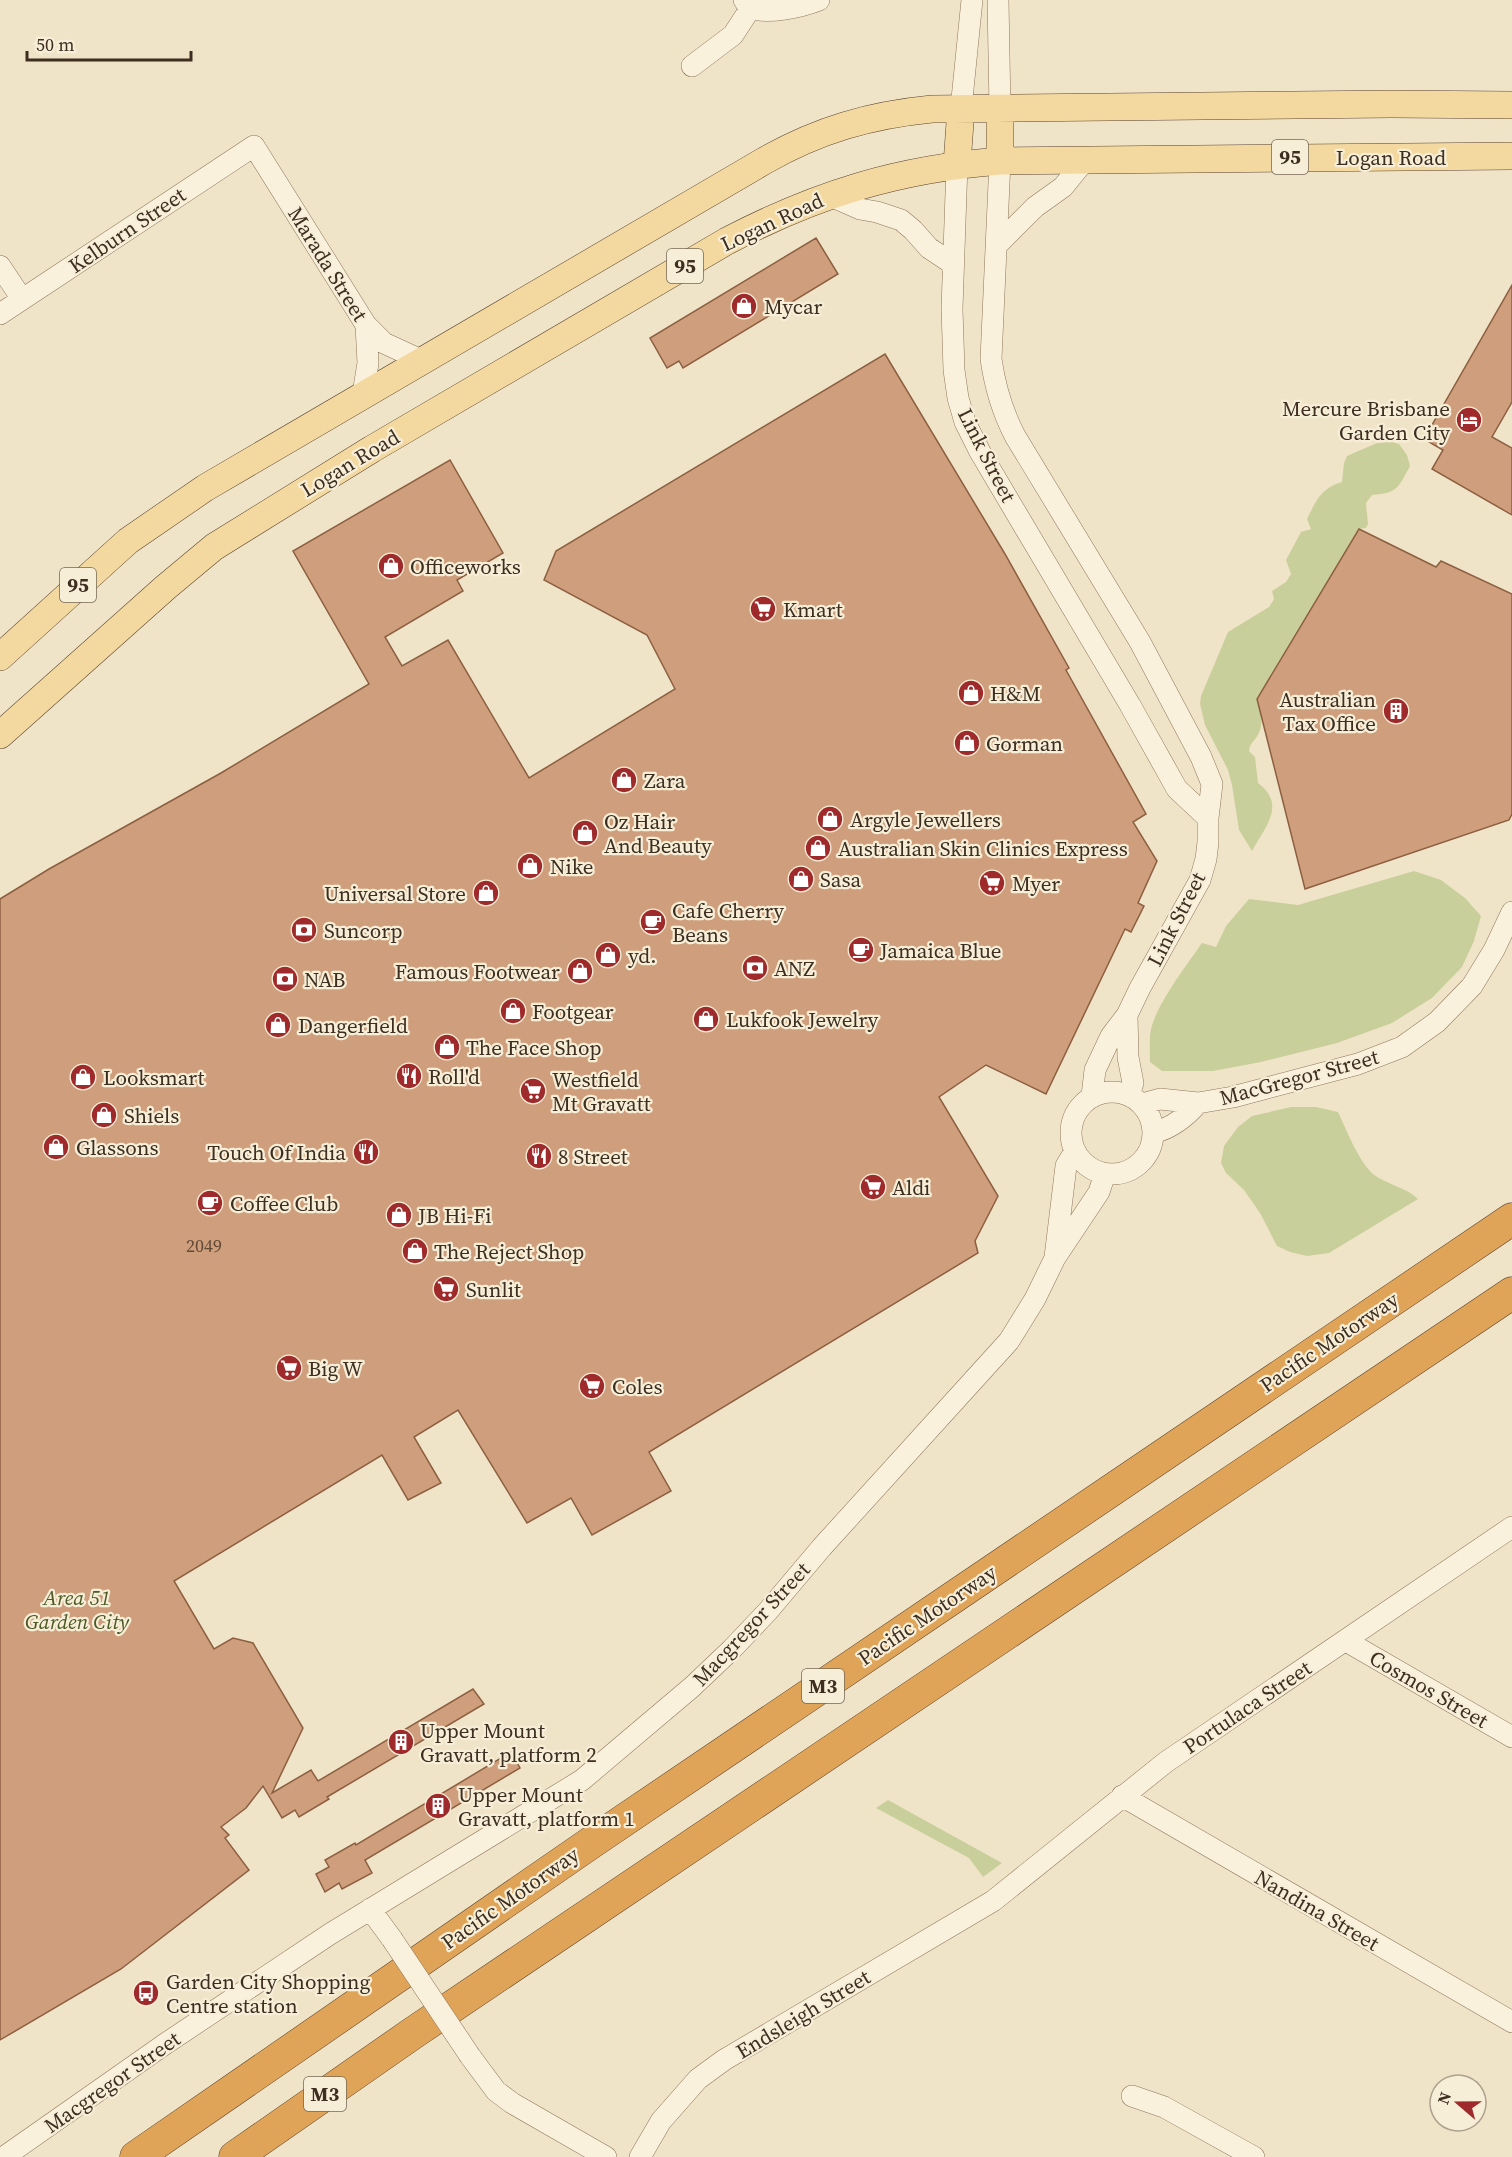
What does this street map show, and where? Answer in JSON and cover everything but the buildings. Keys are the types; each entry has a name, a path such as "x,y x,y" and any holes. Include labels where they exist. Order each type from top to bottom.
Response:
{"highway":[{"name":"Pacific Motorway","path":"136,2157 592,1842 1512,1219"},
{"name":"M3","path":"235,2157 425,2025 1512,1293"}],"main road":[{"name":"95","path":"0,657 101,564 161,517 205,488 791,146 816,134 847,124 911,111 1392,104 1512,105"},
{"name":"Link Street","path":"957,164 961,109"},
{"name":"Link Street","path":"999,109 1000,161"},
{"name":"Logan Road","path":"0,735 214,547 372,449 727,241 770,219 828,195 897,175 957,164 1000,161 1512,156"}],"street":[{"path":"692,66 733,35 747,4 760,11 807,5 819,0"},
{"name":"Link Street","path":"961,109 972,0"},
{"name":"Link Street","path":"998,0 999,109"},
{"name":"Marada Street","path":"254,146 366,325 384,343 423,361"},
{"name":"Kelburn Street","path":"0,314 254,146"},
{"path":"997,245 1035,207 1063,187 1085,160"},
{"name":"Link Street","path":"1000,161 991,358 995,385 1004,414 1015,436 1140,642 1201,757 1212,784 1208,842 1200,880 1127,1015 1111,1036 1095,1070 1092,1096"},
{"name":"Link Street","path":"957,164 952,309 954,370 958,398 965,422 980,452 1130,705 1177,789 1208,818"},
{"path":"828,195 860,209 901,220 929,248 953,264"},
{"path":"0,266 22,300"},
{"path":"363,394 368,363 366,325"},
{"name":"MacGregor Street","path":"1135,1100 1160,1099 1198,1103 1233,1097 1358,1065 1402,1047 1437,1022 1472,986 1494,950 1512,912"},
{"name":"Link Street","path":"1127,1015 1128,1057 1135,1100"},
{"path":"1104,1092 1117,1092 1135,1100 1152,1122 1152,1143 1147,1154 1130,1170 1118,1174 1106,1174 1093,1170 1082,1162 1075,1151 1071,1139 1071,1126 1075,1114 1092,1096 1104,1092"},
{"name":"MacGregor Street","path":"1153,1132 1164,1130 1188,1115 1198,1103"},
{"name":"Macgregor Street","path":"1055,1258 1066,1167 1075,1151"},
{"name":"Macgregor Street","path":"4,2157 165,2044 370,1909 582,1780 700,1679 768,1611 822,1547 1009,1341 1035,1299 1055,1258 1099,1192 1106,1174"},
{"name":"Portulaca Street","path":"993,1901 1166,1762 1512,1527"},
{"name":"Cosmos Street","path":"1346,1641 1512,1737"},
{"name":"Nandina Street","path":"1122,1796 1512,2022"},
{"name":"Endsleigh Street","path":"640,2157 661,2121 698,2079 724,2060 993,1901"},
{"path":"370,1909 496,2091 512,2103 606,2157"},
{"path":"1132,2096 1164,2107 1244,2155"}],"green space":[{"path":"1377,443 1399,444 1407,455 1410,466 1403,480 1392,491 1372,495 1366,503 1368,524 1366,528 1359,529 1257,699 1261,714 1261,729 1249,751 1255,757 1258,783 1267,791 1272,808 1267,825 1252,851 1239,830 1228,770 1205,725 1200,704 1201,696 1228,632 1269,607 1274,599 1272,591 1286,582 1291,574 1286,560 1301,532 1311,529 1307,519 1320,496 1329,488 1342,482 1347,456"},
{"path":"1414,871 1441,880 1465,898 1481,916 1474,941 1462,967 1432,998 1392,1023 1337,1043 1261,1062 1213,1071 1162,1071 1150,1062 1151,1029 1166,996 1202,943 1216,947 1226,926 1249,899 1298,905"},
{"path":"1291,1107 1316,1107 1338,1112 1362,1161 1373,1174 1418,1199 1329,1253 1307,1256 1277,1246 1260,1213 1244,1190 1226,1173 1221,1163 1224,1146 1238,1127 1252,1116"},
{"path":"888,1800 1002,1863 983,1877 969,1858 876,1808"}],"place":[{"name":"Mycar","path":"744,306"},
{"name":"Mercure Brisbane Garden City","path":"1469,420"},
{"name":"Officeworks","path":"391,566"},
{"name":"Kmart","path":"763,609"},
{"name":"H&M","path":"971,693"},
{"name":"Australian Tax Office","path":"1396,711"},
{"name":"Gorman","path":"967,743"},
{"name":"Zara","path":"624,780"},
{"name":"Argyle Jewellers","path":"830,819"},
{"name":"Oz Hair And Beauty","path":"585,833"},
{"name":"Australian Skin Clinics Express","path":"818,848"},
{"name":"Nike","path":"530,866"},
{"name":"Sasa","path":"801,879"},
{"name":"Myer","path":"992,883"},
{"name":"Universal Store","path":"486,893"},
{"name":"Cafe Cherry Beans","path":"653,922"},
{"name":"Suncorp","path":"304,930"},
{"name":"Jamaica Blue","path":"861,950"},
{"name":"yd.","path":"608,955"},
{"name":"ANZ","path":"755,968"},
{"name":"Famous Footwear","path":"580,971"},
{"name":"NAB","path":"285,979"},
{"name":"Footgear","path":"513,1011"},
{"name":"Lukfook Jewelry","path":"706,1019"},
{"name":"Dangerfield","path":"278,1025"},
{"name":"The Face Shop","path":"447,1047"},
{"name":"Roll'd","path":"409,1076"},
{"name":"Looksmart","path":"83,1077"},
{"name":"Westfield Mt Gravatt","path":"533,1091"},
{"name":"Shiels","path":"104,1115"},
{"name":"Glassons","path":"56,1147"},
{"name":"Touch Of India","path":"366,1152"},
{"name":"8 Street","path":"539,1156"},
{"name":"Aldi","path":"873,1187"},
{"name":"Coffee Club","path":"210,1203"},
{"name":"JB Hi-Fi","path":"399,1215"},
{"name":"The Reject Shop","path":"415,1251"},
{"name":"Sunlit","path":"446,1289"},
{"name":"Big W","path":"289,1368"},
{"name":"Coles","path":"592,1386"},
{"name":"Upper Mount Gravatt, platform 2","path":"401,1742"},
{"name":"Upper Mount Gravatt, platform 1","path":"438,1806"},
{"name":"Garden City Shopping Centre station","path":"146,1993"}],"park label":[{"name":"Area 51 Garden City","path":"77,1609"}]}
